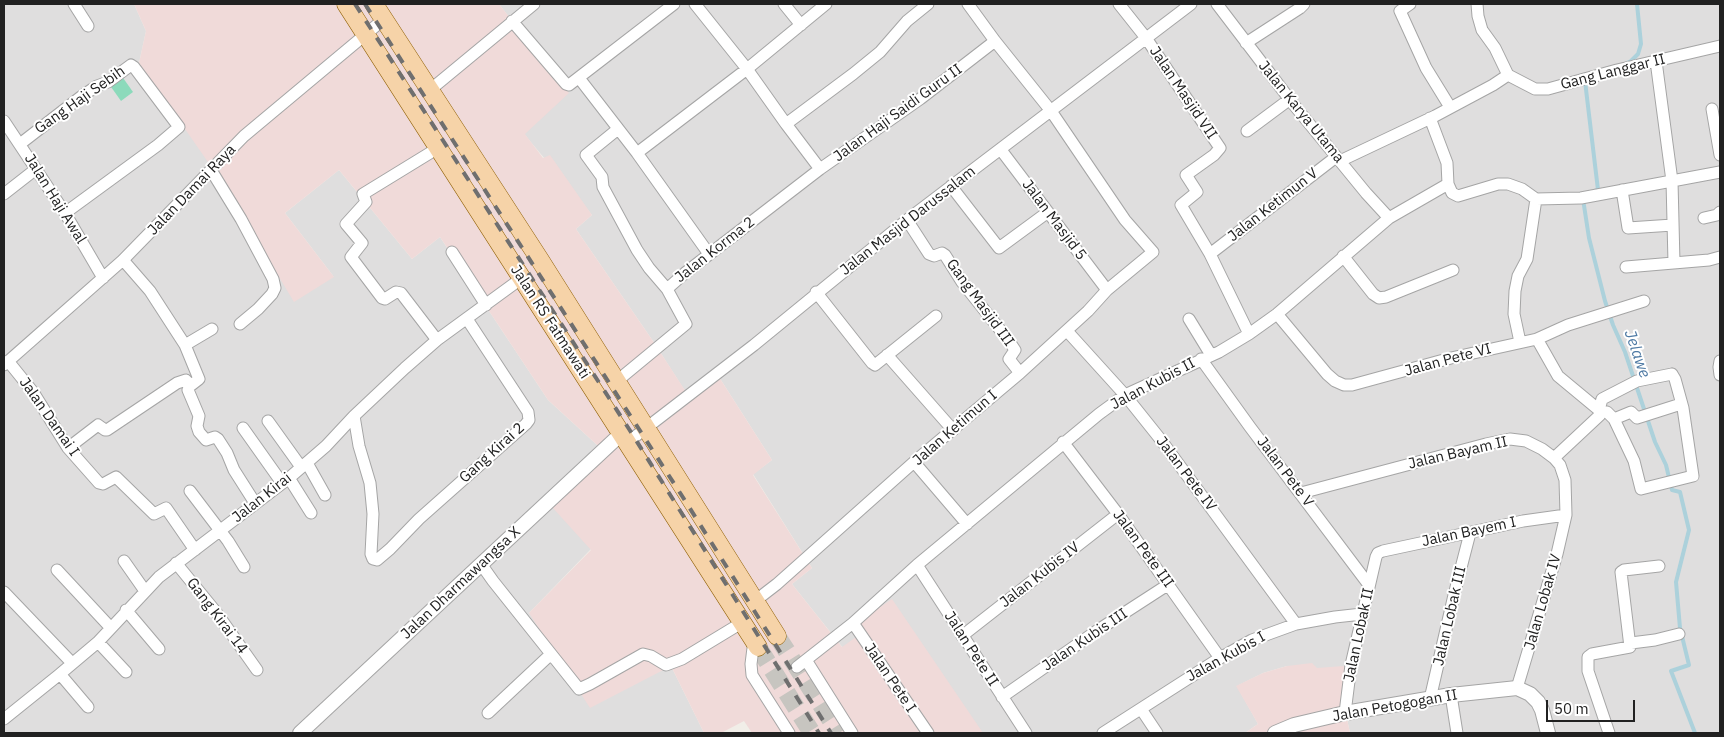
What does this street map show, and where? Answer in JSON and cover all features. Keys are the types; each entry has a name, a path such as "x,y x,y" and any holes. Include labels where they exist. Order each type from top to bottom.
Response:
{"main road":[{"name":"Jalan RS Fatmawati","path":"346,4 756,644"},
{"name":"Jalan RS Fatmawati","path":"374,4 647,428 777,636"}],"street":[{"path":"74,4 88,26"},
{"path":"430,90 534,4"},
{"path":"512,21 566,84 572,84 674,4"},
{"name":"Jalan Haji Saidi Guru II","path":"694,4 747,69 820,169 920,99 996,41"},
{"path":"784,4 801,25"},
{"path":"637,153 747,69 826,4"},
{"path":"786,124 854,74 880,52 907,21 928,4"},
{"path":"968,4 1051,111"},
{"name":"Jalan Masjid VII","path":"1119,4 1146,38 1220,148 1214,155 1186,175 1197,192 1181,205 1210,254"},
{"name":"Jalan Masjid Darussalam","path":"625,438 647,428 754,344 906,220 1001,150 1191,4"},
{"name":"Jalan Karya Utama","path":"1216,4 1338,159 1389,218"},
{"path":"1410,4 1400,11 1426,68 1450,107"},
{"path":"1338,159 1432,117 1508,75 1495,48 1482,30 1477,4"},
{"path":"1246,43 1302,6"},
{"name":"Jalan Damai Raya","path":"6,363 123,260 244,136 384,19"},
{"name":"Gang Langgar II","path":"1508,75 1540,90 1720,46"},
{"path":"1656,61 1672,181 1674,263"},
{"name":"Gang Haji Sebih","path":"20,144 76,100 97,86 108,82 131,65 179,127 158,146 65,213"},
{"path":"579,78 637,153 709,254"},
{"path":"1247,131 1290,99"},
{"path":"1712,109 1720,155"},
{"name":"Jalan Ketimun I","path":"755,600 777,584 914,462 1020,373 1067,331 1108,290 1152,252 1125,220 1051,111"},
{"path":"1432,117 1447,163 1448,184 1454,196 1498,184 1508,184 1522,189 1536,198 1584,197 1720,172"},
{"name":"Jalan Haji Awal","path":"4,121 65,213 103,278"},
{"path":"618,129 586,155 602,177 603,187 637,250 667,289"},
{"path":"438,148 363,194 366,202 346,224 362,243 351,257 382,298 385,299 396,292 401,293 438,340"},
{"name":"Jalan Masjid 5","path":"1001,150 1108,290"},
{"name":"Jalan Ketimun V","path":"1210,254 1338,159"},
{"path":"4,194 36,169"},
{"name":"Jalan Korma 2","path":"617,381 686,324 667,289 684,272 820,169"},
{"path":"211,170 246,228 273,279 275,288 258,309 240,324"},
{"name":"Jalan Kubis II","path":"852,733 801,664 853,623 917,565 1098,414 1250,334 1277,314 1389,218 1448,184"},
{"path":"951,186 999,248 1048,212"},
{"path":"1622,190 1628,228 1673,225"},
{"path":"1520,342 1514,314 1515,291 1518,276 1527,259 1536,198"},
{"path":"1704,218 1717,215 1720,212"},
{"name":"Gang Masjid III","path":"906,220 929,254 934,256 942,253 945,255 962,282 1015,350 1009,359 1020,373"},
{"path":"452,252 486,305"},
{"path":"1210,254 1250,334"},
{"path":"1343,256 1373,294 1379,298 1386,297 1453,270"},
{"path":"1626,267 1710,260 1720,257"},
{"path":"123,260 150,291 185,345 195,382"},
{"name":"Jalan Kirai","path":"4,719 98,642 126,610 176,563 285,481 326,446 354,416 405,368 438,340 522,278"},
{"path":"816,292 875,365 936,316"},
{"name":"Jalan Pete VI","path":"1277,314 1335,382 1352,385 1451,358 1537,339 1568,325 1644,301"},
{"name":"Gang Kirai 2","path":"354,416 359,446 370,484 373,514 371,554 375,560 383,556 419,520 529,420 528,412 468,319"},
{"name":"Jalan Pete V","path":"1189,319 1206,357 1250,428 1370,585"},
{"path":"185,345 212,329"},
{"name":"Jalan Pete IV","path":"1067,331 1128,399 1167,448 1296,624"},
{"path":"1537,339 1558,376 1600,410 1607,412 1614,419 1634,462 1641,488 1693,476 1681,404 1672,374 1635,382 1602,399 1600,410 1600,416 1554,458 1560,465 1565,480 1566,515"},
{"path":"887,355 953,430"},
{"path":"1720,361 1720,375"},
{"name":"Jalan Damai I","path":"6,363 33,392 68,448 99,483 103,484 116,477 154,514 166,508 195,550"},
{"path":"68,448 98,425 107,430 177,384 186,380 195,382"},
{"path":"195,382 188,390 198,412 199,432 206,440 215,437 218,439 227,453 234,470 255,503"},
{"path":"1614,419 1631,412 1635,417 1681,404"},
{"path":"268,421 326,495"},
{"path":"243,428 311,513"},
{"name":"Jalan Dharmawangsa X","path":"300,733 372,668 481,564 625,438"},
{"name":"Jalan Bayam II","path":"1301,493 1510,439 1542,448 1554,458"},
{"name":"Jalan Pete III","path":"1063,442 1169,584 1220,658"},
{"path":"914,462 967,524"},
{"path":"190,491 228,541 244,568"},
{"name":"Jalan Kubis IV","path":"962,636 1118,514"},
{"name":"Jalan Bayem I","path":"1376,557 1383,551 1523,521 1566,515"},
{"name":"Jalan Lobak IV","path":"1517,688 1557,554 1566,515"},
{"name":"Jalan Lobak III","path":"1430,699 1470,533"},
{"name":"Jalan Lobak II","path":"1345,713 1351,665 1376,557"},
{"path":"124,561 145,591"},
{"name":"Gang Kirai 14","path":"176,563 216,612 257,670"},
{"path":"481,564 579,689 643,654 651,656 666,665 682,659 742,622"},
{"name":"Jalan Pete II","path":"917,565 1026,733"},
{"path":"1630,644 1621,572 1624,570 1659,566"},
{"path":"57,570 110,627"},
{"name":"Jalan Kubis III","path":"1002,697 1098,630 1169,584"},
{"path":"4,592 72,663"},
{"path":"126,610 159,649"},
{"name":"Jalan Kubis I","path":"1103,733 1220,658 1252,640 1296,624 1362,614"},
{"name":"Jalan Pete I","path":"853,623 928,733"},
{"path":"1609,733 1588,671 1588,657 1592,654 1628,648 1630,644 1679,634"},
{"path":"98,642 126,672"},
{"name":"Jalan RS Fatmawati","path":"756,644 752,675 789,733"},
{"path":"488,713 551,654"},
{"path":"60,674 88,707"},
{"path":"1517,688 1530,694 1538,702 1548,733"},
{"name":"Jalan Petogogan II","path":"1275,733 1294,725 1345,713 1451,695 1517,688"},
{"path":"1451,695 1457,733"},
{"path":"1141,709 1157,733"}],"shaded area":[{"path":"4,4 134,4 146,31 139,63 334,277 285,213 339,170 412,259 440,237 548,400 608,455 591,549 529,613 671,666 704,733 4,733"},
{"path":"134,4 499,4 569,93 525,134 543,158 550,155 592,215 576,229 690,398 719,377 772,460 753,475 812,568 792,584 842,647 859,635 924,733 752,733 744,721 721,733 704,733 671,666 590,708 529,613 591,550 552,507 608,455 548,400 440,237 412,259 339,170 285,213 334,277 294,302 224,185 139,63 146,31"},
{"path":"499,4 1720,4 1720,733 1350,733 1347,719 1317,668 1287,666 1263,673 1237,686 1258,724 1245,733 924,733 859,635 843,648 792,584 812,568 753,474 772,460 719,377 690,399 655,344 576,229 592,215 524,134 512,21"},
{"path":"892,599 983,733 934,733 858,622"},
{"path":"1312,663 1317,668 1344,666 1347,719 1350,733 1245,733 1258,724 1236,686 1263,673 1287,666"}],"green space":[{"path":"121,75 133,92 121,101 109,84"}],"waterway":[{"name":"Jelawe","path":"1627,63 1638,54 1641,44 1637,4"},
{"name":"Jelawe","path":"1585,81 1598,190 1594,191"},
{"name":"Jelawe","path":"1583,199 1589,238 1605,301 1625,352 1655,442 1666,465 1672,490 1680,492 1689,530 1676,582 1680,628 1689,665 1671,671 1695,733"}],"tunnel":[{"path":"777,636 839,733"},
{"path":"758,647 812,733"}],"railway":[{"path":"355,4 629,429 819,733"},
{"path":"365,4 684,499 831,733"}]}
